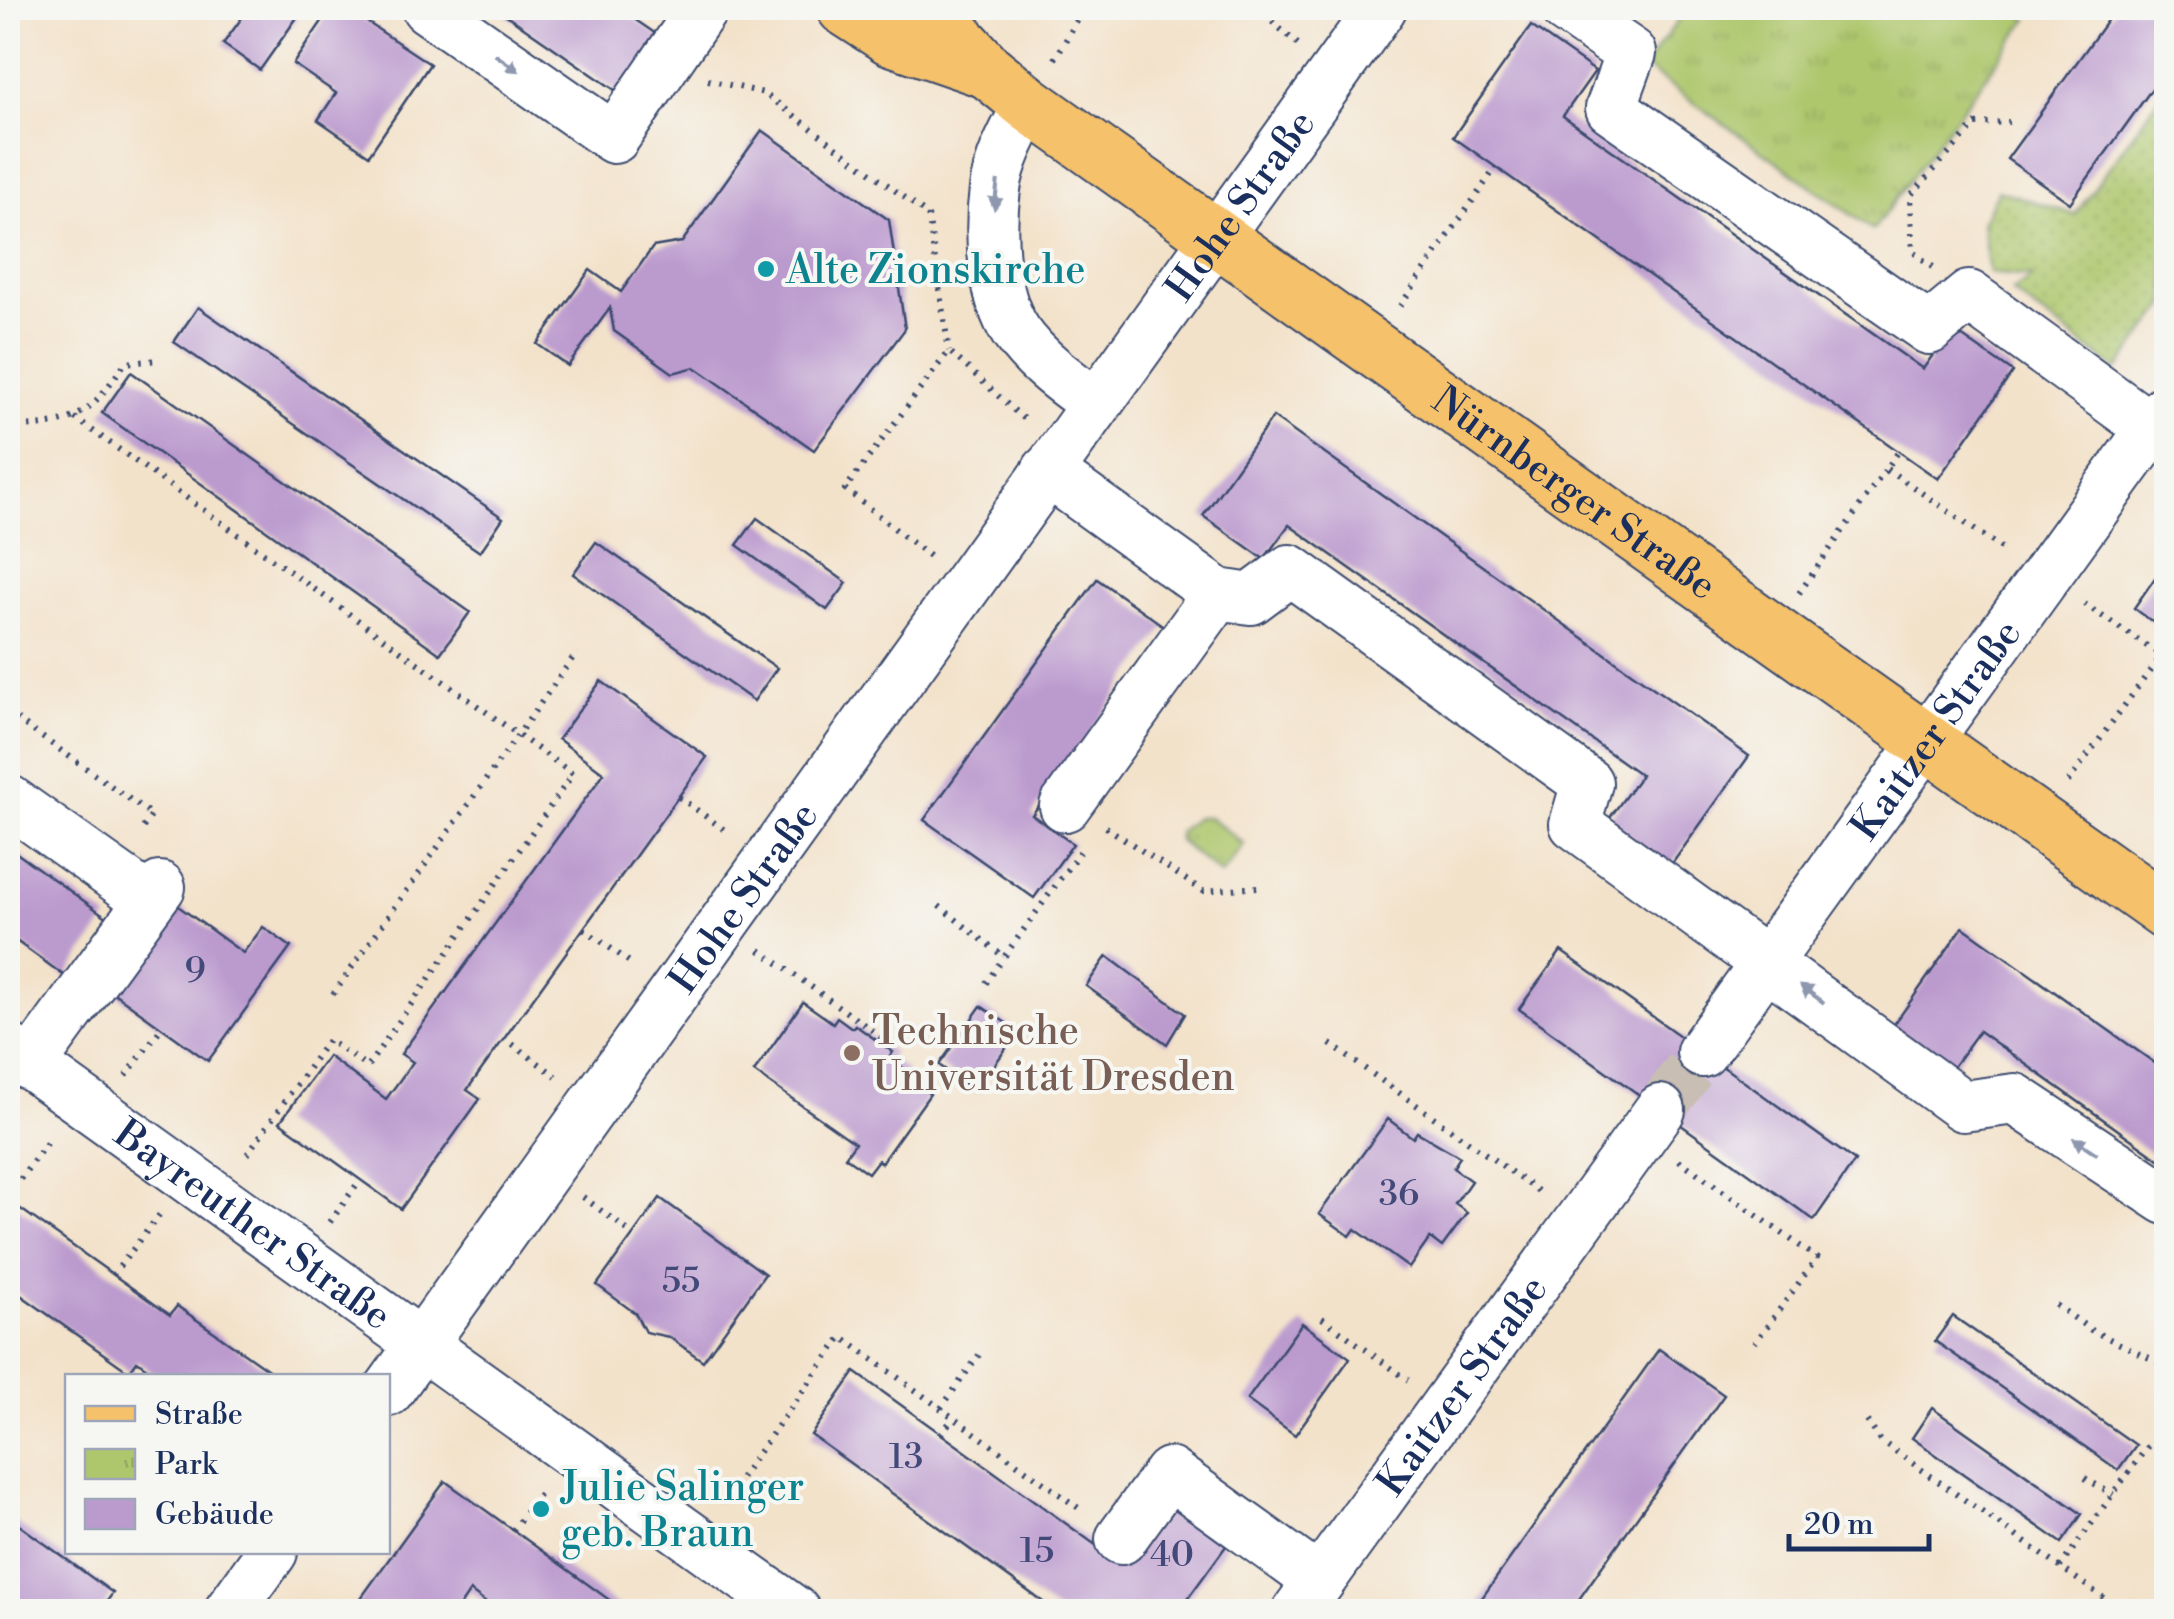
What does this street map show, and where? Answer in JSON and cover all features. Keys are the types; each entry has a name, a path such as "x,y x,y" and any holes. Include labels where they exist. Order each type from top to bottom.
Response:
{"main road":[{"name":"Nürnberger Straße","path":"846,8 890,37 986,70"},
{"name":"Nürnberger Straße","path":"930,8 986,70 1029,104 2166,912"}],"street":[{"path":"427,8 614,138 703,8"},
{"name":"Hohe Straße","path":"390,1388 1381,8"},
{"path":"1565,8 1631,54 1611,108 1929,329 1969,296 2162,425"},
{"path":"1029,104 1008,144 995,189 998,281 1014,330 1054,373 1095,403"},
{"name":"Kaitzer Straße","path":"1702,1052 2162,425"},
{"path":"1054,462 1218,594 1251,599 1290,570 1587,783 1575,824 1962,1106 2015,1098 2166,1200"},
{"path":"1082,815 1218,594"},
{"path":"8,800 154,894 19,1056"},
{"name":"Bayreuther Straße","path":"19,1056 795,1612"},
{"name":"Kaitzer Straße","path":"1308,1596 1651,1122"},
{"path":"1122,1539 1169,1473 1308,1596"},
{"path":"229,1612 271,1554"}],"path":[{"path":"764,93 928,215 949,351 1054,462"},
{"path":"1969,296 1913,252 1910,196 1976,124 2009,122"},
{"path":"1371,348 1496,167"},
{"path":"949,351 845,489 966,584"},
{"path":"8,428 75,418 95,406 125,363 160,360"},
{"path":"75,418 572,774 367,1067 328,1040 202,1187 113,1275"},
{"path":"1770,633 1899,451"},
{"path":"2038,824 2166,650"},
{"path":"334,994 577,652"},
{"path":"679,796 767,861"},
{"path":"986,984 1082,815 1118,832 1203,891 1259,887"},
{"path":"939,906 1004,957"},
{"path":"722,923 888,1042"},
{"path":"584,928 673,993"},
{"path":"8,1196 162,1028"},
{"path":"504,1038 594,1102"},
{"path":"1330,1044 1580,1220"},
{"path":"1651,1122 1817,1258 1755,1343"},
{"path":"545,1170 634,1234"},
{"path":"2056,1305 2090,1330 2166,1366"},
{"path":"1322,1318 1445,1407"},
{"path":"695,1540 842,1337 1122,1539"},
{"path":"941,1408 979,1355"},
{"path":"941,1434 953,1418"},
{"path":"1866,1421 1881,1441 2124,1612"},
{"path":"2060,1568 2166,1422"},
{"path":"2085,1478 2113,1495"}],"green space":[{"path":"1687,8 2013,8 2028,19 1873,230 1644,67"},
{"path":"2166,88 2166,305 2117,370 2012,292 2032,277 1989,273 1982,223 1998,190 2075,215"},
{"path":"1197,817 1209,817 1244,844 1221,875 1179,841 1178,832"}],"building":[{"path":"249,8 285,8 298,16 260,70 223,44"},
{"path":"331,8 346,8 430,64 369,155 318,120 336,93 293,64"},
{"path":"496,8 618,8 665,40 625,97"},
{"path":"2116,8 2166,8 2166,69 2070,203 2007,159"},
{"path":"1531,26 1595,71 1563,116 1923,369 1951,329 2013,372 1938,479 1453,137"},
{"name":"Alte Zionskirche","path":"762,130 889,220 905,329 814,450 695,367 673,373 614,331 610,308 568,366 537,344 590,270 621,292 653,247 682,242"},
{"path":"198,307 503,518 480,552 174,342"},
{"path":"131,372 470,612 440,654 102,413"},
{"path":"1273,417 1749,756 1669,868 1606,823 1641,775 1289,525 1264,559 1203,516"},
{"path":"757,518 847,583 827,610 737,545"},
{"path":"596,542 777,668 754,701 573,574"},
{"path":"2166,562 2166,632 2134,608"},
{"path":"1097,579 1165,627 1032,815 1073,844 1034,898 924,820"},
{"path":"601,681 707,757 467,1090 480,1099 401,1209 280,1122 328,1056 386,1099 413,1062 401,1054 604,773 558,739"},
{"path":"8,847 108,918 66,977 8,935"},
{"path":"167,898 243,953 263,927 291,947 208,1061 104,986"},
{"path":"1963,927 2166,1071 2166,1164 1979,1031 1945,1078 1886,1036"},
{"path":"1561,951 1855,1161 1814,1220 1519,1009"},
{"path":"1107,956 1185,1014 1167,1044 1086,986"},
{"path":"803,1002 833,1023 837,1017 852,1028 855,1025 893,1052 889,1058 906,1070 903,1075 930,1094 881,1163 878,1160 868,1173 845,1157 855,1143 754,1072"},
{"path":"981,1006 1018,1031 976,1092 939,1065"},
{"path":"1388,1119 1413,1138 1417,1132 1460,1157 1453,1168 1471,1181 1455,1204 1467,1213 1442,1247 1430,1238 1409,1268 1355,1229 1350,1236 1319,1214"},
{"path":"660,1198 765,1274 703,1361 669,1337 645,1332 635,1313 597,1285"},
{"path":"8,1200 170,1315 177,1306 274,1374 155,1374 137,1361 129,1372 8,1286"},
{"path":"1953,1316 2136,1445 2118,1470 1935,1341"},
{"path":"1302,1323 1350,1358 1295,1435 1247,1400"},
{"path":"1659,1349 1724,1395 1570,1612 1472,1612"},
{"path":"855,1372 1118,1561 1162,1499 1226,1546 1178,1612 1057,1612 811,1435"},
{"path":"1932,1408 2082,1514 2062,1543 1912,1438"},
{"path":"445,1481 626,1612 498,1612 470,1591 456,1612 351,1612"},
{"path":"8,1517 113,1593 99,1612 8,1612"}],"tunnel":[{"path":"1660,1110 1702,1052"}],"place":[{"name":"Alte Zionskirche","path":"766,269"},
{"name":"Technische Universität Dresden","path":"852,1053"},
{"name":"Julie Salinger geb. Braun","path":"541,1509"}]}
